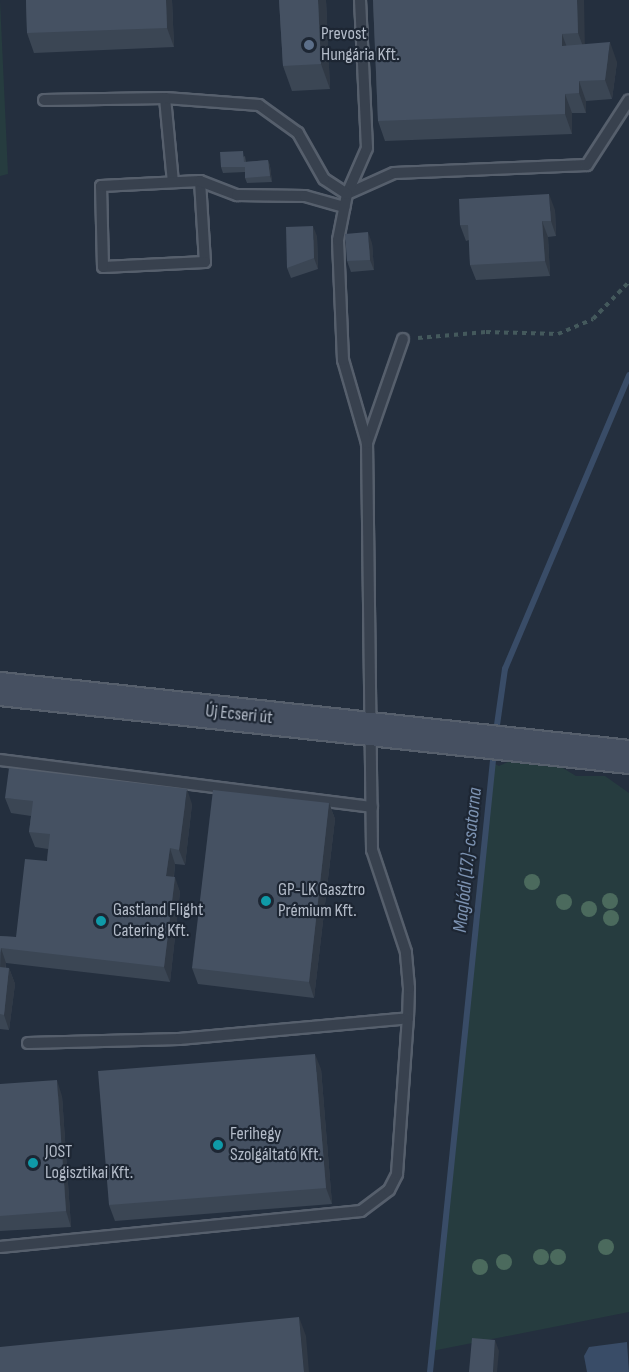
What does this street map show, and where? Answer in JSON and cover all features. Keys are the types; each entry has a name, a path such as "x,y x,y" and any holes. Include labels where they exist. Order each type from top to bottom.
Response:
{"main road":[{"name":"Új Ecseri út","path":"0,689 629,757"}],"lane":[{"path":"0,1247 361,1210 389,1190 397,1174 408,1018 406,952 372,850 374,729 367,443 343,360 338,240 347,194 367,148 360,0"},
{"path":"44,100 165,98 259,105 298,133 324,178 347,194"},
{"path":"165,98 172,182"},
{"path":"347,194 394,173 587,165 629,100"},
{"path":"200,181 205,262 103,267 101,186 200,181 237,195 305,196 344,207"},
{"path":"367,443 403,339"},
{"path":"0,760 372,807"},
{"path":"28,1043 178,1039 408,1018"}],"path":[{"path":"403,339 486,332 558,334 593,319 629,282"}],"green space":[{"path":"0,0 8,174 0,176"},
{"path":"521,756 553,762 576,776 605,776 629,793 629,1312 432,1351 493,763 499,766"}],"water":[{"path":"627,1342 629,1372 587,1372 584,1356 589,1347"}],"building":[{"path":"26,0 166,0 167,28 27,33"},
{"path":"279,0 318,0 321,64 283,66"},
{"path":"373,0 577,0 578,33 562,34 562,46 610,42 605,80 579,81 579,93 565,94 565,114 378,121"},
{"path":"243,151 244,162 268,160 270,176 245,178 245,167 221,167 220,152"},
{"path":"549,194 551,221 542,221 545,261 470,265 468,225 460,225 459,199"},
{"path":"313,226 314,258 287,268 286,227"},
{"path":"368,232 370,260 347,261 345,234"},
{"name":"Gastland Flight Catering Kft.","path":"9,768 187,789 179,850 170,848 166,876 175,877 164,967 1,948 0,953 0,936 16,937 25,859 47,861 50,834 29,832 33,801 5,798"},
{"name":"GP-LK Gasztro Prémium Kft.","path":"213,790 329,803 309,982 192,968"},
{"path":"0,967 9,968 4,1015 0,1014"},
{"name":"Ferihegy Szolgáltató Kft.","path":"315,1054 326,1188 109,1205 98,1071"},
{"name":"JOST Logisztikai Kft.","path":"57,1080 66,1211 0,1216 0,1084"},
{"path":"299,1317 304,1372 0,1372 0,1347"},
{"path":"472,1338 495,1340 493,1372 469,1372"}],"waterway":[{"name":"Maglódi (17.)-csatorna","path":"496,732 505,669 629,375"},
{"name":"Maglódi (17.)-csatorna","path":"430,1372 494,751"}],"place":[{"name":"Prevost Hungária Kft.","path":"309,45"},
{"name":"GP-LK Gasztro Prémium Kft.","path":"266,901"},
{"name":"Gastland Flight Catering Kft.","path":"101,921"},
{"name":"Ferihegy Szolgáltató Kft.","path":"218,1145"},
{"name":"JOST Logisztikai Kft.","path":"33,1163"}]}
